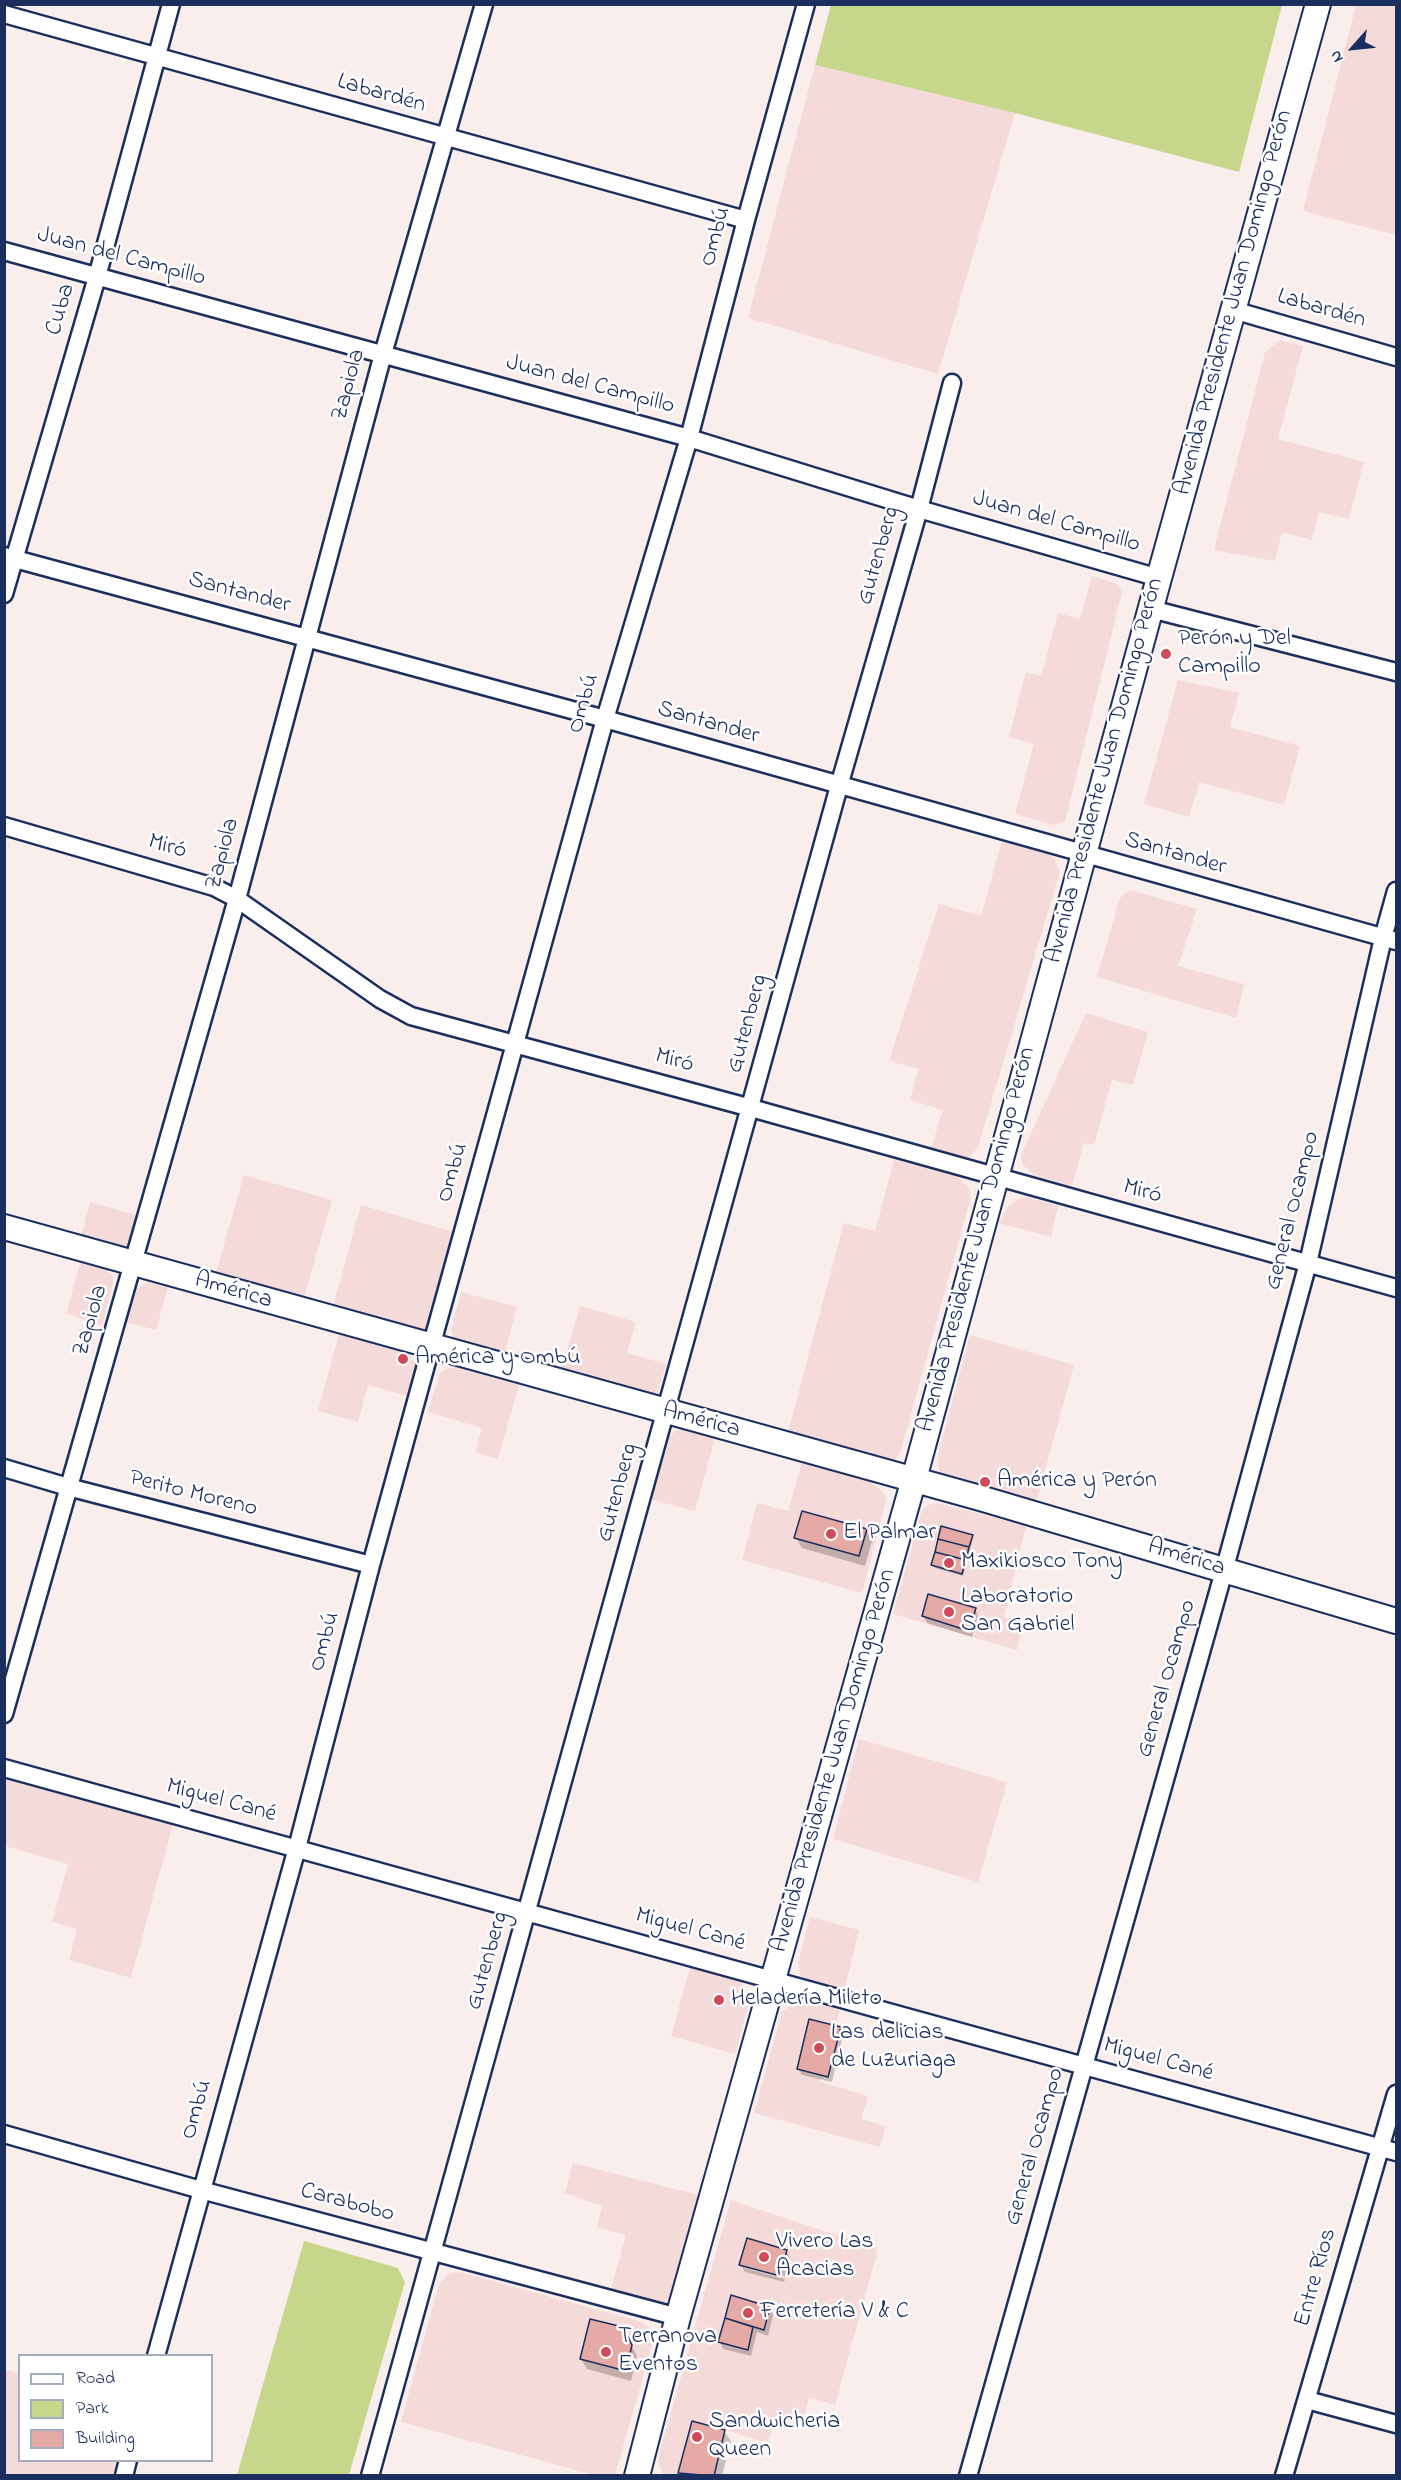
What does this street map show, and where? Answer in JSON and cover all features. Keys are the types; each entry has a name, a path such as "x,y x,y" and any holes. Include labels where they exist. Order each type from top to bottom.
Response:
{"main road":[{"name":"Avenida Presidente Juan Domingo Perón","path":"637,2475 678,2317 914,1479 1083,854 1318,4"},
{"name":"América","path":"4,1227 914,1479 1396,1621"}],"street":[{"name":"Cuba","path":"4,594 9,557 97,277 171,4"},
{"name":"Zapiola","path":"4,1714 237,899 383,354 484,4"},
{"name":"Ombú","path":"156,2354 297,1848 370,1565 605,719 689,438 806,4"},
{"name":"Labardén","path":"4,14 746,220"},
{"name":"Juan del Campillo","path":"4,251 689,438 919,509 1159,578"},
{"name":"Labardén","path":"1233,310 1396,357"},
{"name":"Gutenberg","path":"370,2475 839,786 919,509 952,383"},
{"name":"Santander","path":"9,557 605,719 1390,940"},
{"path":"1151,609 1396,672"},
{"name":"Miró","path":"4,826 214,887 237,899 396,1009 411,1016 751,1108 1396,1288"},
{"name":"General Ocampo","path":"968,2475 1224,1570 1308,1263 1390,940 1396,891"},
{"name":"Perito Moreno","path":"4,1468 68,1487 370,1565"},
{"name":"Miguel Cané","path":"4,1768 1388,2150"},
{"name":"Entre Ríos","path":"1284,2475 1388,2150 1396,2094"},
{"name":"Carabobo","path":"4,2134 201,2190 678,2317"},
{"path":"1307,2400 1396,2424"}],"shaded area":[{"path":"1356,5 1396,5 1396,235 1303,211"},
{"path":"815,65 1015,113 938,374 748,318"},
{"path":"1280,340 1303,346 1278,439 1364,462 1349,519 1319,512 1312,540 1282,532 1275,561 1214,550 1265,352"},
{"path":"1092,576 1117,584 1122,592 1065,821 1054,825 1015,814 1034,744 1009,737 1026,672 1041,676 1058,613 1080,619"},
{"path":"1178,680 1239,693 1230,727 1300,746 1284,805 1199,782 1189,817 1144,804"},
{"path":"1002,841 1050,855 1060,871 978,1147 968,1159 955,1160 930,1151 943,1110 910,1100 919,1069 889,1061 939,904 981,916"},
{"path":"1130,890 1197,909 1178,966 1244,984 1236,1018 1097,977 1120,898"},
{"path":"1086,1013 1148,1032 1133,1085 1112,1080 1094,1145 1084,1143 1072,1186 1035,1176 1023,1165 1021,1155"},
{"path":"894,1160 957,1176 969,1189 971,1197 901,1450 898,1457 891,1462 786,1439 844,1223 875,1231"},
{"path":"244,1175 332,1200 303,1301 215,1276"},
{"path":"1027,1197 1058,1206 1051,1237 999,1223 1009,1205 1018,1199"},
{"path":"90,1202 139,1216 129,1247 125,1250 80,1240"},
{"path":"361,1205 457,1233 427,1333 332,1310"},
{"path":"81,1261 104,1268 113,1277 102,1325 66,1314"},
{"path":"147,1282 168,1288 156,1330 126,1322 135,1291"},
{"path":"461,1292 517,1307 504,1356 455,1340 451,1329"},
{"path":"580,1306 636,1322 627,1353 666,1364 658,1392 647,1397 561,1373"},
{"path":"339,1334 409,1354 419,1370 411,1397 368,1385 358,1422 318,1411"},
{"path":"970,1335 1074,1365 1035,1507 943,1479 939,1472 938,1455"},
{"path":"455,1367 519,1385 498,1459 475,1452 482,1428 428,1412 440,1373"},
{"path":"681,1429 715,1438 695,1511 649,1499 665,1442 675,1431"},
{"path":"802,1462 871,1482 884,1493 886,1501 862,1593 742,1560 757,1503 788,1511"},
{"path":"938,1503 1026,1526 1004,1617 1023,1623 1017,1650 893,1614 922,1510 930,1504"},
{"path":"859,1739 1007,1782 978,1882 833,1839"},
{"path":"10,1778 173,1824 131,1978 69,1960 77,1929 52,1922 68,1864 5,1846 5,1781"},
{"path":"810,1917 859,1930 844,1992 808,1983 800,1975 798,1963"},
{"path":"690,1967 739,1981 746,1988 749,2003 735,2054 671,2036"},
{"path":"804,2000 840,2010 820,2082 868,2096 861,2119 886,2126 880,2147 754,2113 782,2012 795,2001"},
{"path":"573,2163 698,2195 670,2296 665,2302 659,2305 610,2292 626,2235 597,2227 602,2206 565,2193"},
{"path":"731,2200 878,2249 835,2405 809,2397 802,2426 776,2416 768,2443 723,2429 710,2475 663,2475 658,2461 660,2451"},
{"path":"459,2272 643,2322 651,2329 654,2338 615,2475 594,2475 401,2422 439,2284 449,2274"},
{"path":"4,2369 18,2373 18,2462 118,2462 114,2475 5,2475"}],"green space":[{"path":"831,4 1282,5 1239,172 1015,113 815,65"},
{"path":"304,2241 398,2268 405,2282 349,2475 237,2475"}],"building":[{"name":"El Palmar","path":"802,1511 867,1529 859,1556 794,1538"},
{"path":"941,1526 973,1535 969,1547 938,1539"},
{"path":"938,1539 969,1547 966,1560 935,1552"},
{"name":"Maxikiosco Tony","path":"935,1552 966,1560 962,1574 931,1565"},
{"name":"Laboratorio San Gabriel","path":"928,1594 976,1608 969,1631 922,1616"},
{"name":"Las delicias de Luzuriaga","path":"809,2019 841,2027 828,2077 797,2069"},
{"name":"Vivero Las Acacias","path":"747,2238 787,2250 780,2276 739,2265"},
{"name":"Ferretería V & C","path":"731,2295 770,2307 764,2330 725,2318"},
{"path":"725,2318 753,2327 748,2350 718,2342"},
{"name":"Terranova Eventos","path":"590,2319 623,2327 632,2345 626,2371 580,2359"},
{"path":"692,2421 725,2430 714,2476 678,2473"}],"place":[{"name":"Perón y Del Campillo","path":"1166,654"},
{"name":"América y Ombú","path":"403,1359"},
{"name":"América y Perón","path":"985,1482"},
{"name":"El Palmar","path":"831,1534"},
{"name":"Maxikiosco Tony","path":"949,1563"},
{"name":"Laboratorio San Gabriel","path":"949,1612"},
{"name":"Heladería Mileto","path":"719,2000"},
{"name":"Las delicias de Luzuriaga","path":"819,2048"},
{"name":"Vivero Las Acacias","path":"764,2257"},
{"name":"Ferretería V & C","path":"748,2313"},
{"name":"Terranova Eventos","path":"606,2352"},
{"name":"Sandwicheria Queen","path":"697,2437"}]}
